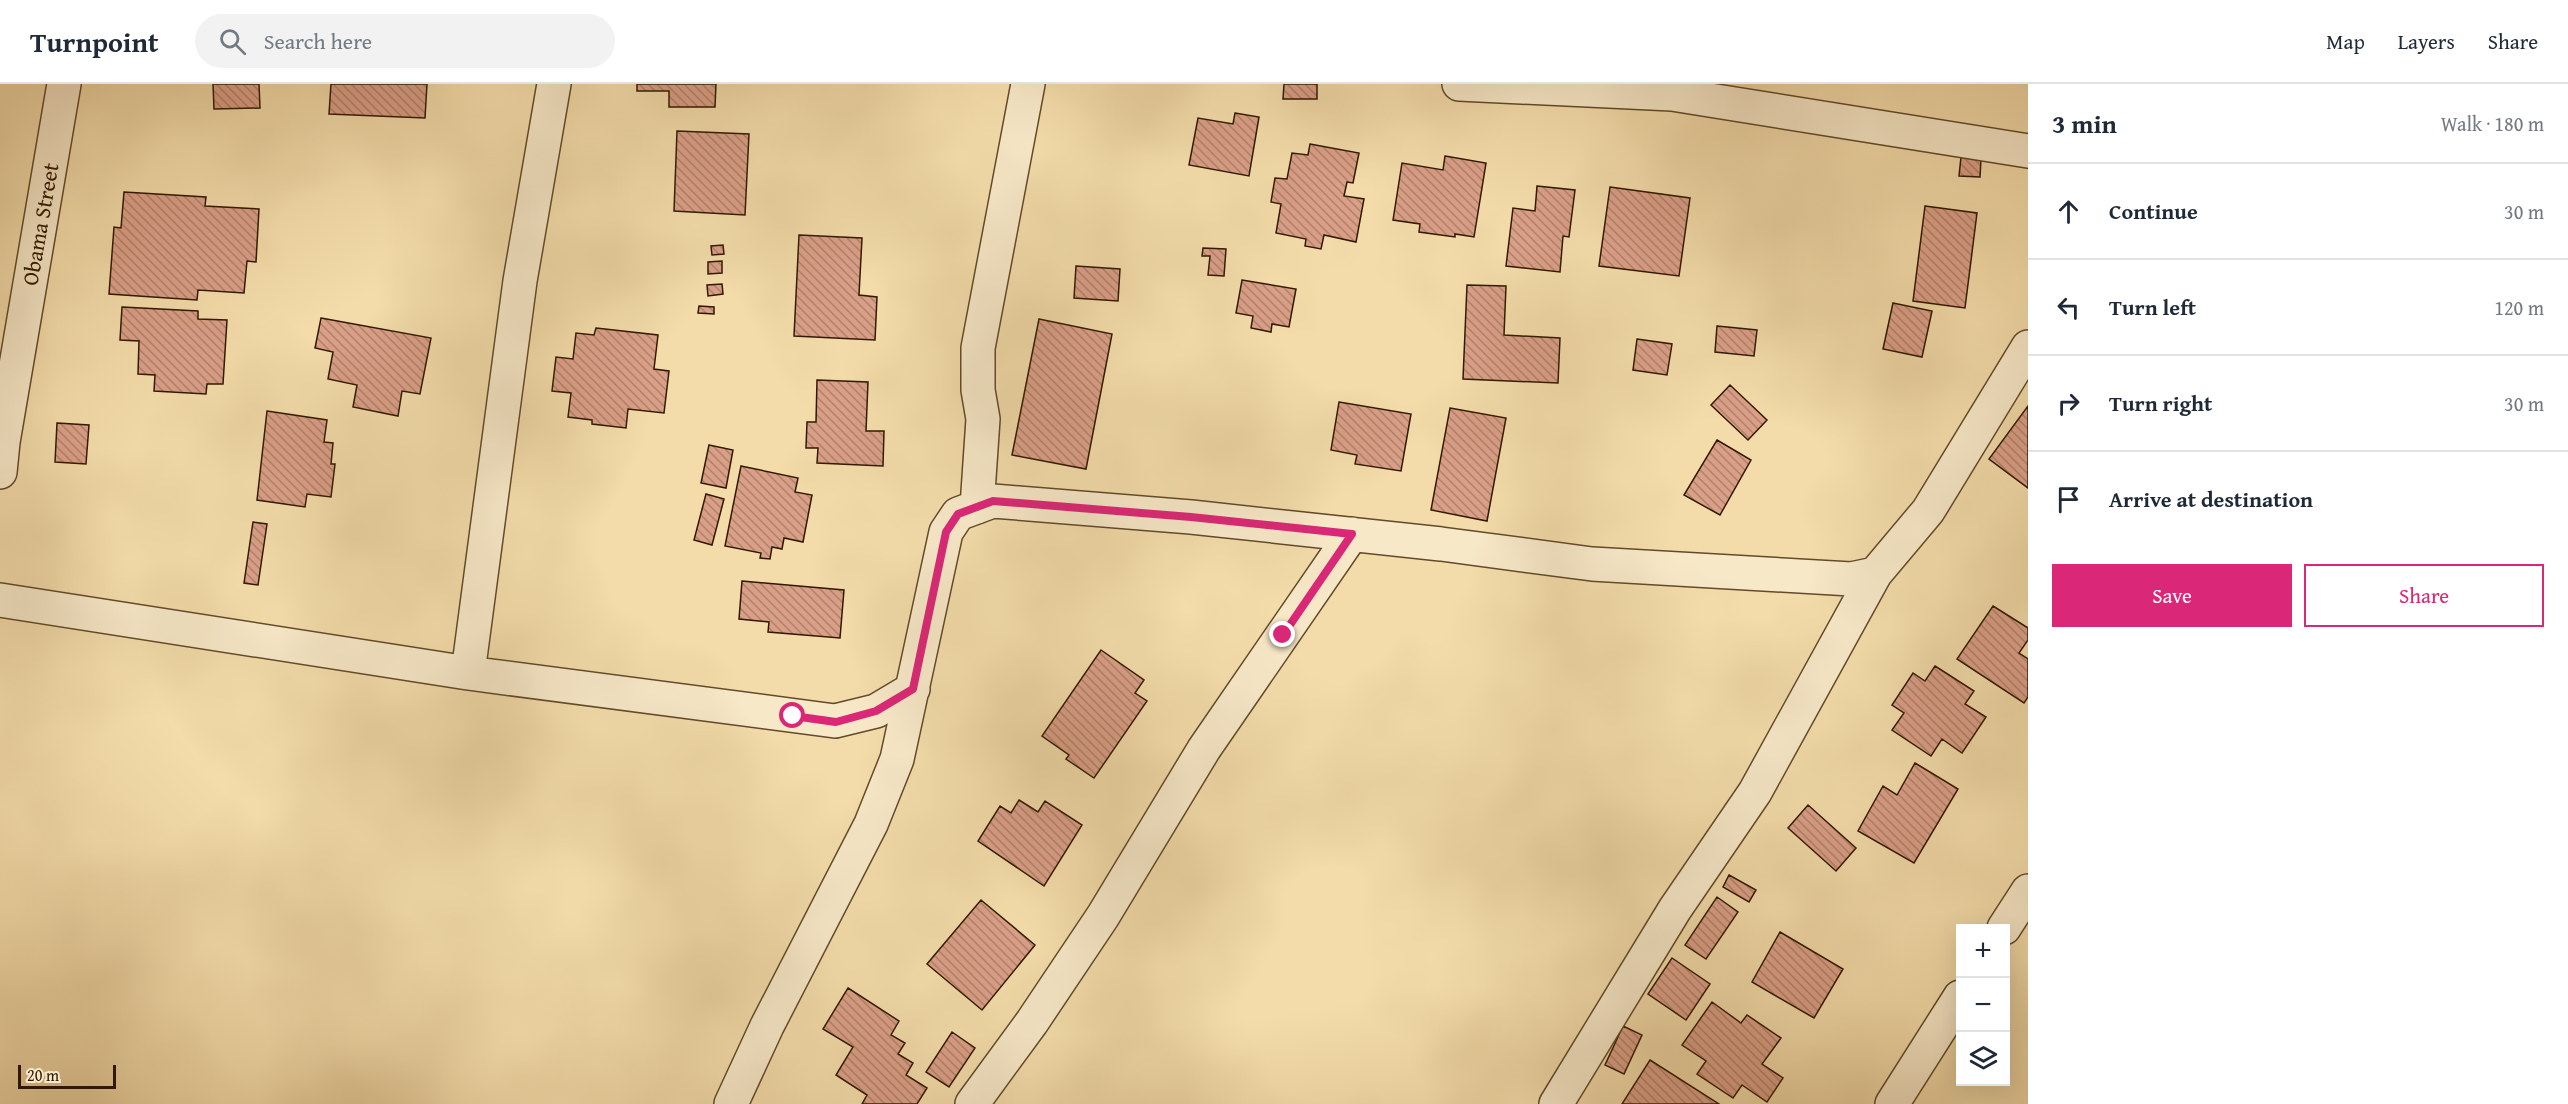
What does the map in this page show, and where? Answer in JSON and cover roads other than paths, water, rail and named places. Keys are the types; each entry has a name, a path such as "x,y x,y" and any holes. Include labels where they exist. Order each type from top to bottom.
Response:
{"street":[{"name":"Obama Street","path":"0,471 13,298 64,84"},
{"path":"468,673 520,281 554,84"},
{"path":"977,507 983,419 978,390 978,348 1028,84"},
{"path":"1459,84 1673,89 2028,151"},
{"path":"1556,1104 1675,909 1755,792 1875,574 1928,511 2028,347"},
{"path":"732,1104 767,1026 871,824 897,759 946,532 958,514 993,501 1084,507 1352,534 1592,564 1820,579 1851,579 1875,574"},
{"path":"972,1104 1032,1023 1103,916 1204,749 1352,534"},
{"path":"0,600 468,673 836,722 876,711 913,689"},
{"path":"2007,924 2028,891"},
{"path":"1892,1104 1956,1003"}]}
